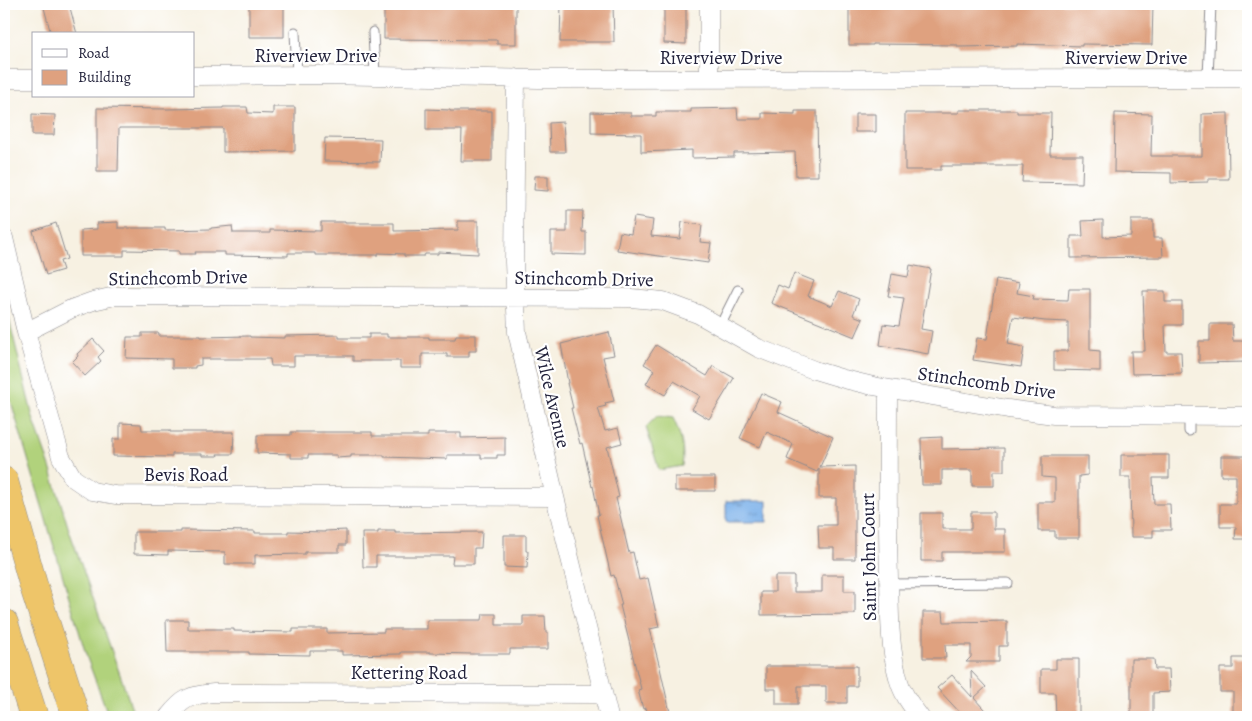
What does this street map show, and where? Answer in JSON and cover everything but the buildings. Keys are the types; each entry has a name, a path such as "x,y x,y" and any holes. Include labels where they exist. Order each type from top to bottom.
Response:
{"highway":[{"path":"4,481 33,584 76,717"},
{"path":"4,623 34,717"}],"street":[{"path":"709,4 709,78"},
{"name":"Riverview Drive","path":"195,76 1248,78"},
{"name":"Wilce Avenue","path":"516,78 514,262 516,324 555,497 609,717"},
{"path":"4,79 32,79"},
{"name":"Bevis Road","path":"4,238 26,332 61,457 73,478 92,491 116,496 555,497"},
{"name":"Stinchcomb Drive","path":"26,332 71,309 115,296 630,298 663,301 698,314 758,348 814,370 844,379 888,388 1054,415 1189,423 1248,416"},
{"name":"Saint John Court","path":"888,388 888,535 891,637 898,680 907,699 920,717"},
{"name":"Kettering Road","path":"168,717 186,699 198,694 214,693 603,694"}],"lane":[{"path":"1208,78 1211,4"},
{"path":"296,32 297,76"},
{"path":"373,32 375,76"},
{"path":"720,326 738,290"},
{"path":"889,584 1008,583"}],"green space":[{"path":"4,298 33,418 69,530 135,717 109,717 87,658 4,378"},
{"path":"657,416 673,418 681,441 683,453 682,466 659,470 646,427"}],"water":[{"path":"726,501 767,501 767,522 726,522"}]}
